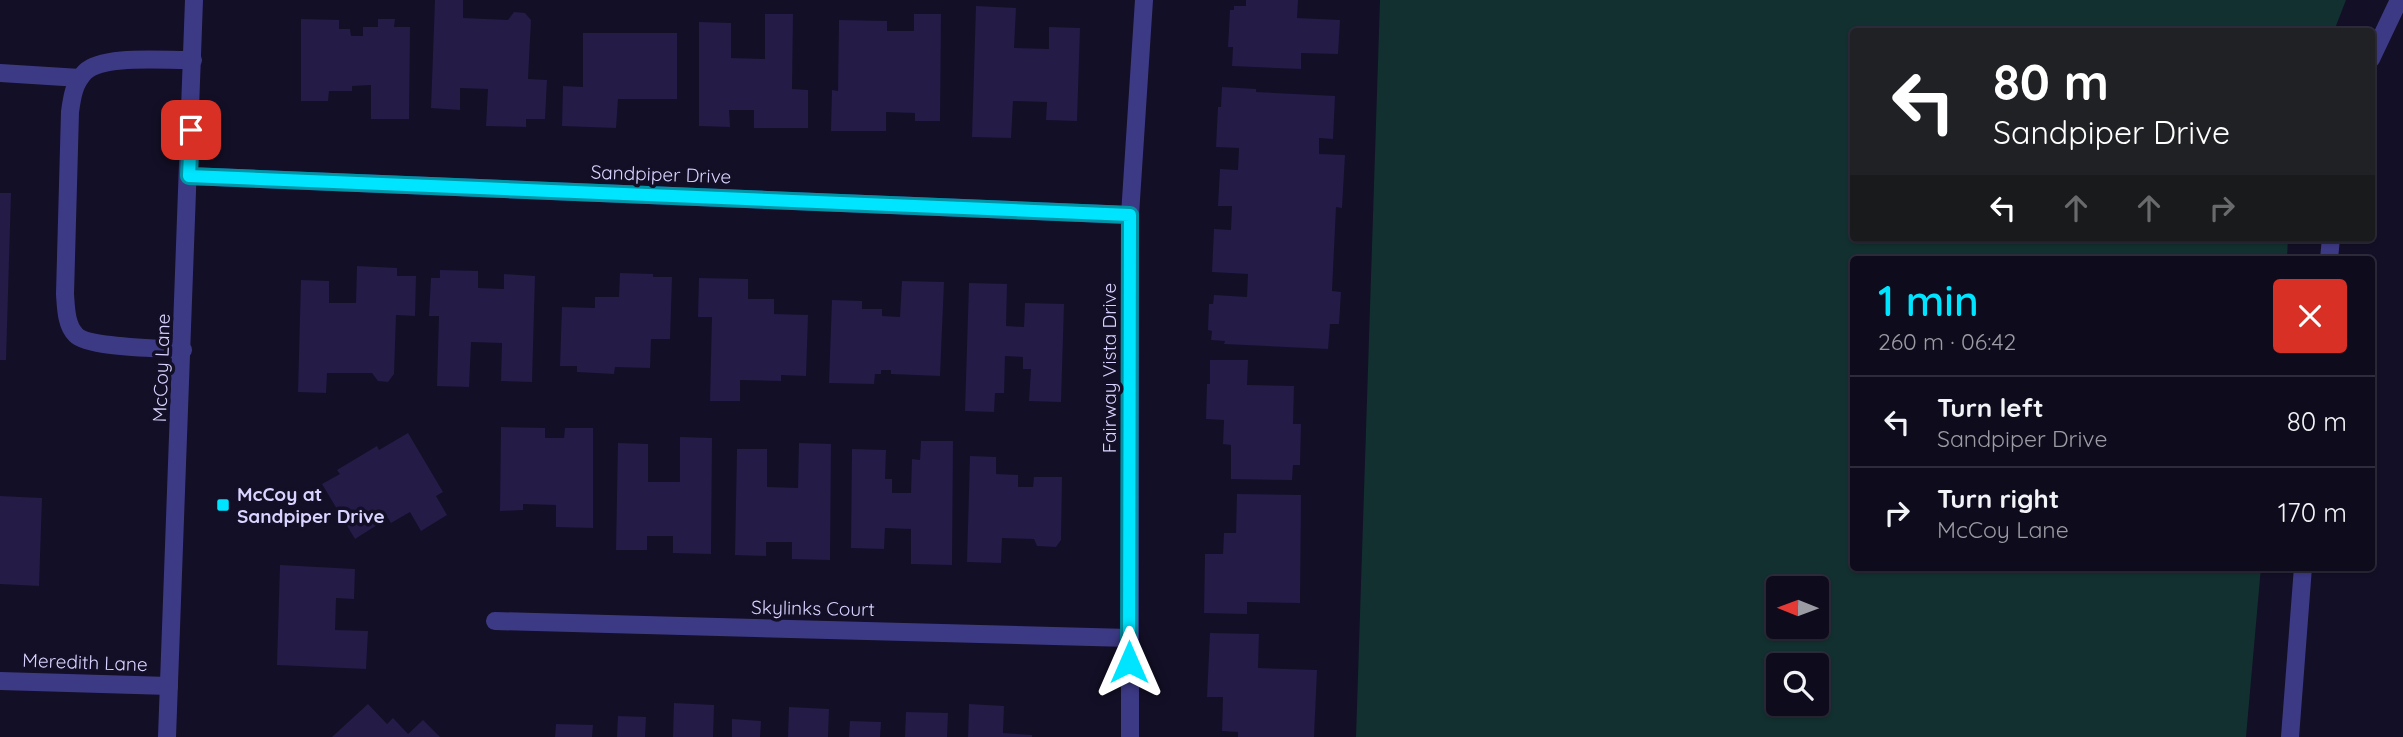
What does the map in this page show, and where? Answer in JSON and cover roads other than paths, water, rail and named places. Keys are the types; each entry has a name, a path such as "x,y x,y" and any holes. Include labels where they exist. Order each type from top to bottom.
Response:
{"street":[{"name":"McCoy Lane","path":"167,737 194,0"},
{"name":"Fairway Vista Drive","path":"1130,737 1130,215 1144,0"},
{"path":"2375,51 2399,0"},
{"path":"183,350 97,344 82,340 74,334 66,316 65,294 70,112 73,91 87,69 116,61 192,60"},
{"path":"0,74 80,78"},
{"name":"Sandpiper Drive","path":"189,176 1130,215"},
{"path":"2290,737 2303,571"},
{"name":"Skylinks Court","path":"495,621 1129,638"},
{"name":"Meredith Lane","path":"0,681 169,685"}],"place":[{"name":"McCoy at Sandpiper Drive","path":"223,505"}]}
